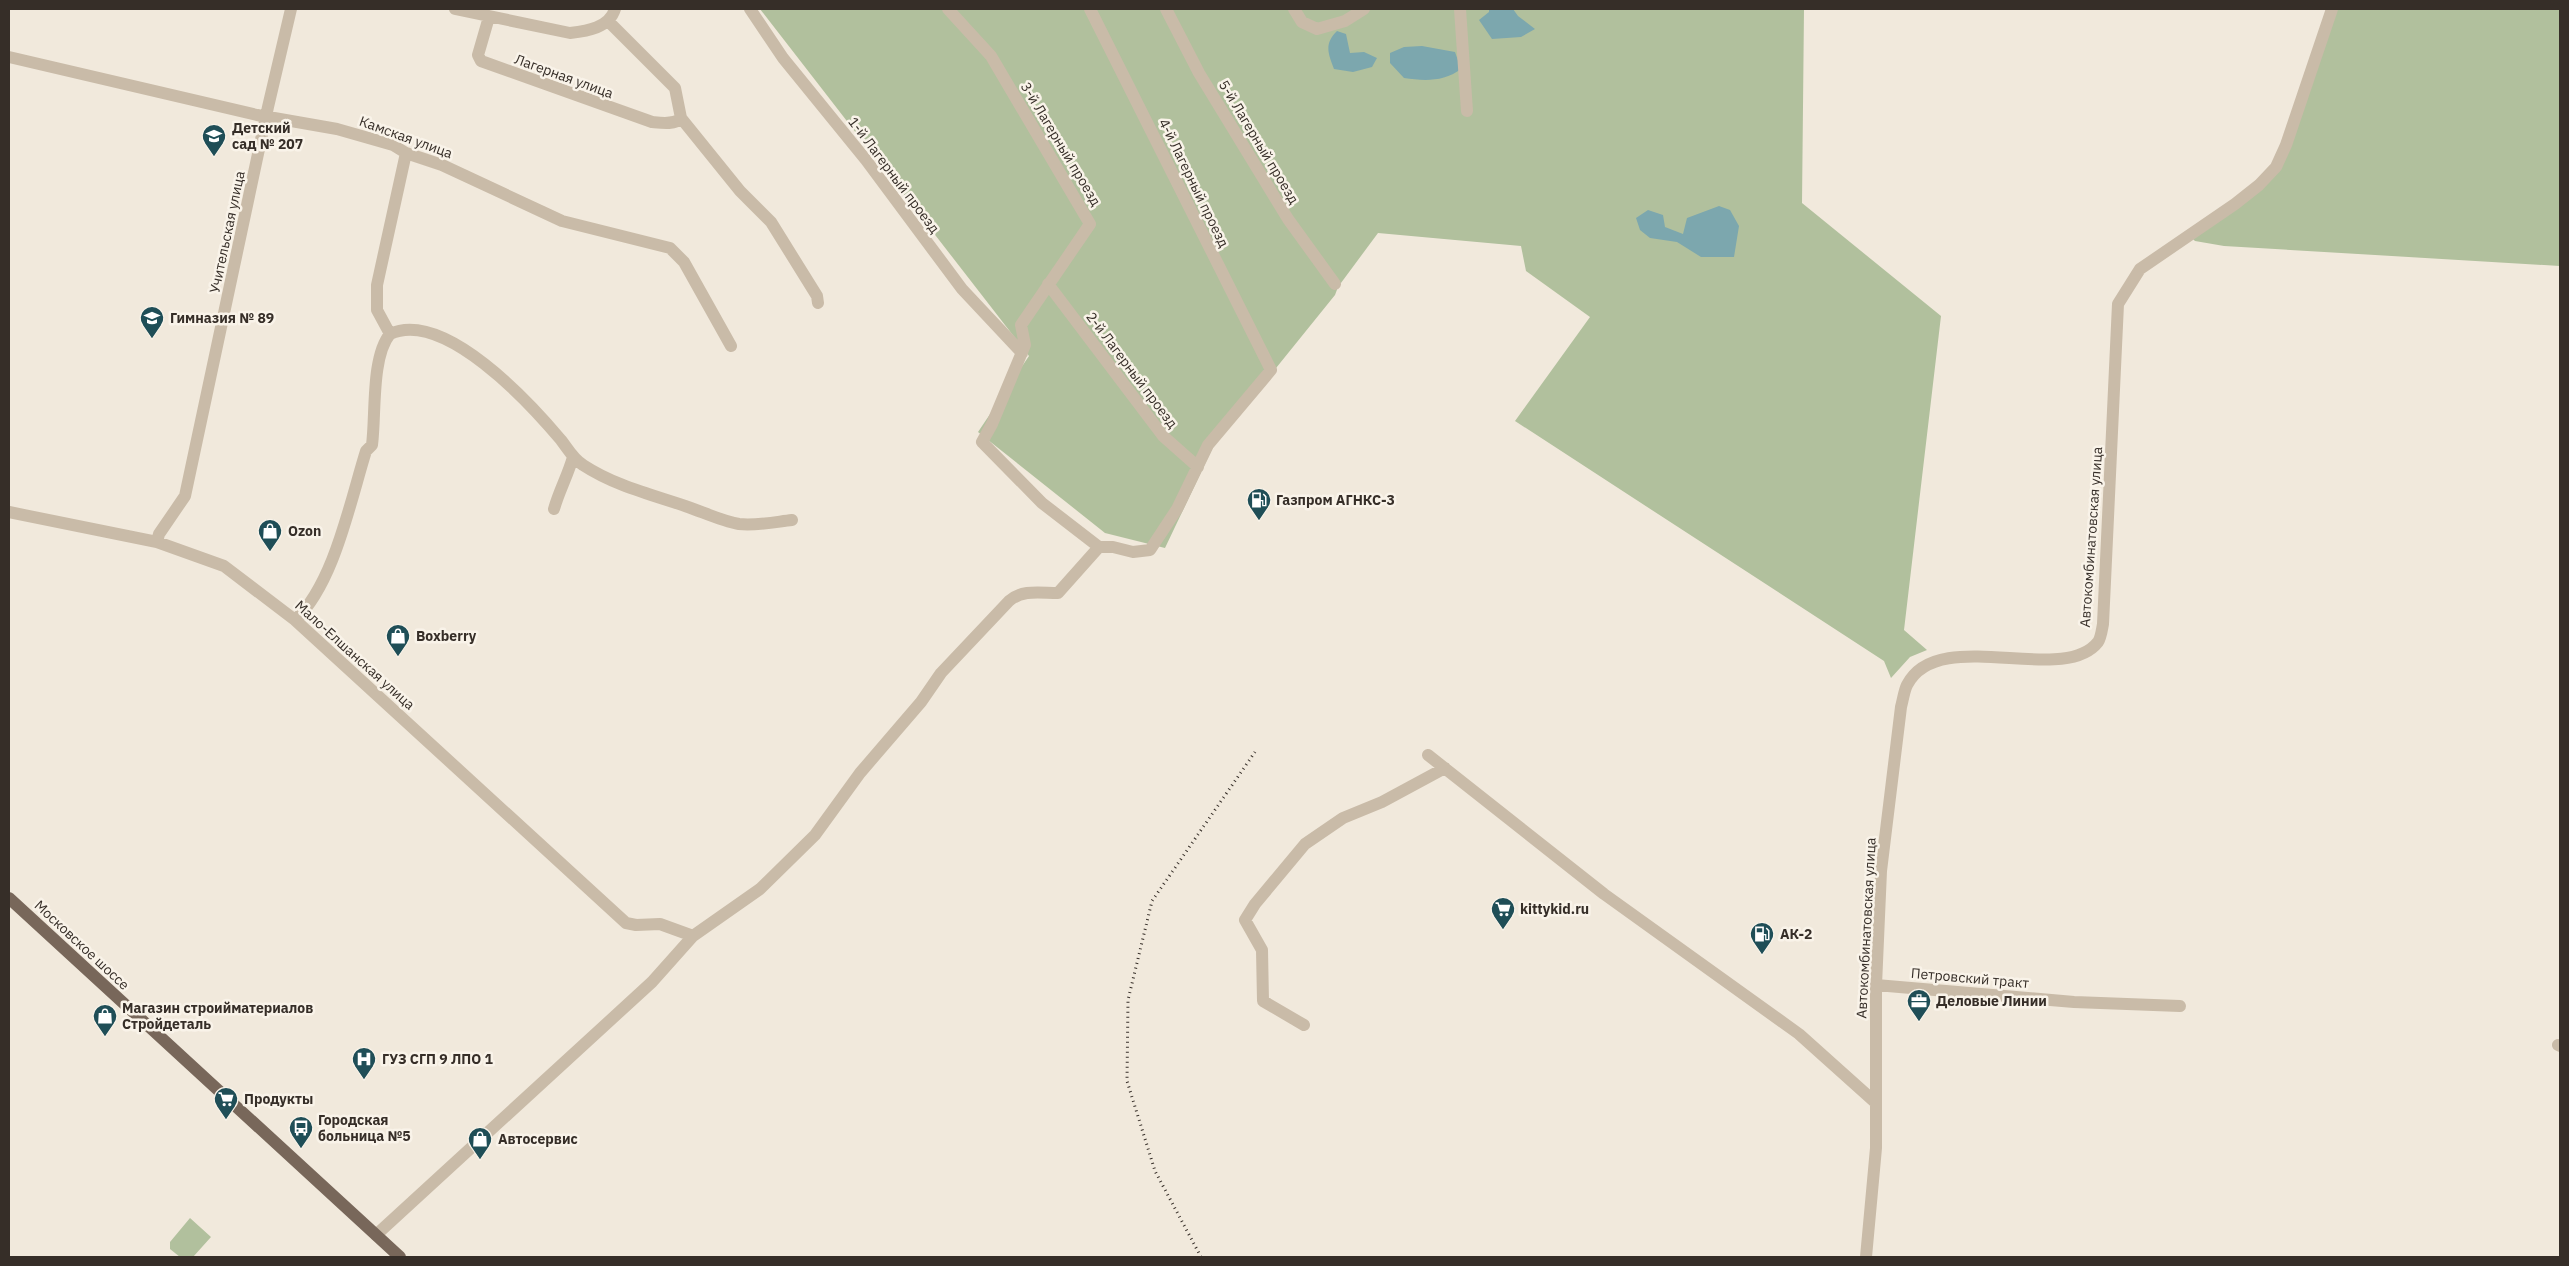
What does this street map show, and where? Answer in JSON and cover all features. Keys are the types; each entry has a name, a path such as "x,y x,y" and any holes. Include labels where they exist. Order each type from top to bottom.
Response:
{"main road":[{"name":"Московское шоссе","path":"9,898 400,1257"}],"street":[{"name":"Учительская улица","path":"157,542 160,534 186,496 266,117 291,9"},
{"path":"455,9 570,32 587,31 608,21 615,9"},
{"name":"1-й Лагерный проезд","path":"750,9 783,58 866,160 962,289 1022,353"},
{"name":"3-й Лагерный проезд","path":"948,9 991,56 1090,224 1021,325 1025,345 1022,353"},
{"name":"4-й Лагерный проезд","path":"1090,9 1271,370 1208,445 1198,467"},
{"name":"5-й Лагерный проезд","path":"1166,9 1199,73 1288,219 1336,284"},
{"path":"1294,9 1302,22 1317,29 1345,20 1364,9"},
{"path":"1460,9 1468,111"},
{"name":"Автокомбинатовская улица","path":"1866,1257 1876,1148 1876,985 1881,872 1901,707 1907,684 1918,671 1942,659 1961,657 2062,658 2085,652 2099,642 2104,624 2118,304 2140,269 2235,204 2260,185 2276,167 2286,145 2332,9"},
{"name":"Лагерная улица","path":"489,17 478,55 481,62 652,122 666,123 679,121 681,118"},
{"path":"608,21 675,88 681,118 740,191 771,222 817,296 818,303"},
{"name":"Камская улица","path":"9,56 266,117 337,129 393,145 406,153 442,165 562,221 670,248 684,262 731,346"},
{"path":"390,334 378,310 377,285 406,153"},
{"name":"2-й Лагерный проезд","path":"1048,284 1155,427 1171,445 1186,454 1198,467"},
{"path":"295,620 309,607 325,580 366,451 372,445 378,362 386,339 396,331 418,331 438,336 468,351 507,384 561,440 573,456 582,464 610,481 739,524 763,524 792,520"},
{"path":"1022,353 992,424 982,442 1042,503 1099,547 1113,547 1133,552 1150,550 1177,509 1198,467"},
{"path":"554,509 559,493 568,477 573,456"},
{"name":"Мало-Елшанская улица","path":"9,512 157,542 224,566 295,620 626,923 636,926 660,924 693,936"},
{"path":"376,1235 652,982 693,936 760,889 815,835 860,773 921,702 941,674 1009,601 1026,592 1058,593 1099,547"},
{"path":"1428,755 1604,894 1799,1034 1876,1103"},
{"path":"1304,1024 1263,1001 1262,950 1245,920 1255,904 1304,844 1343,818 1382,802 1445,768"},
{"name":"Петровский тракт","path":"1876,985 2074,1002 2180,1006"}],"green space":[{"path":"760,9 1804,9 1802,203 1941,316 1904,630 1927,650 1910,657 1891,678 1884,661 1515,421 1590,317 1526,271 1521,246 1378,233 1338,287 1335,295 1214,445 1165,548 1105,533 978,432 1029,356"},
{"path":"2332,9 2560,9 2560,266 2224,246 2195,241 2189,235 2276,167"},
{"path":"190,1218 211,1237 193,1257 180,1257 170,1249 170,1242"}],"water":[{"path":"1489,9 1513,9 1518,16 1535,29 1521,37 1492,39 1479,20 1489,12"},
{"path":"1337,31 1346,34 1350,53 1364,52 1377,58 1372,67 1353,72 1334,69 1328,49 1330,40"},
{"path":"1422,46 1455,52 1461,69 1448,76 1434,80 1404,78 1390,63 1390,53 1404,47"},
{"path":"1719,206 1730,210 1739,226 1734,257 1701,257 1677,242 1650,238 1640,230 1636,218 1648,210 1663,215 1665,227 1683,234 1687,218"}],"railway":[{"path":"1201,1257 1155,1171 1127,1081 1128,1000 1152,901 1255,752"}],"place":[{"name":"Детский сад № 207","path":"214,157"},
{"name":"Гимназия № 89","path":"152,339"},
{"name":"Газпром АГНКС-3","path":"1259,521"},
{"name":"Ozon","path":"270,552"},
{"name":"Boxberry","path":"398,657"},
{"name":"kittykid.ru","path":"1503,930"},
{"name":"АК-2","path":"1762,955"},
{"name":"Деловые Линии","path":"1919,1022"},
{"name":"Магазин строийматериалов Стройдеталь","path":"105,1037"},
{"name":"ГУЗ СГП 9 ЛПО 1","path":"364,1080"},
{"name":"Продукты","path":"226,1120"},
{"name":"Городская больница №5","path":"301,1149"},
{"name":"Автосервис","path":"480,1160"}]}
